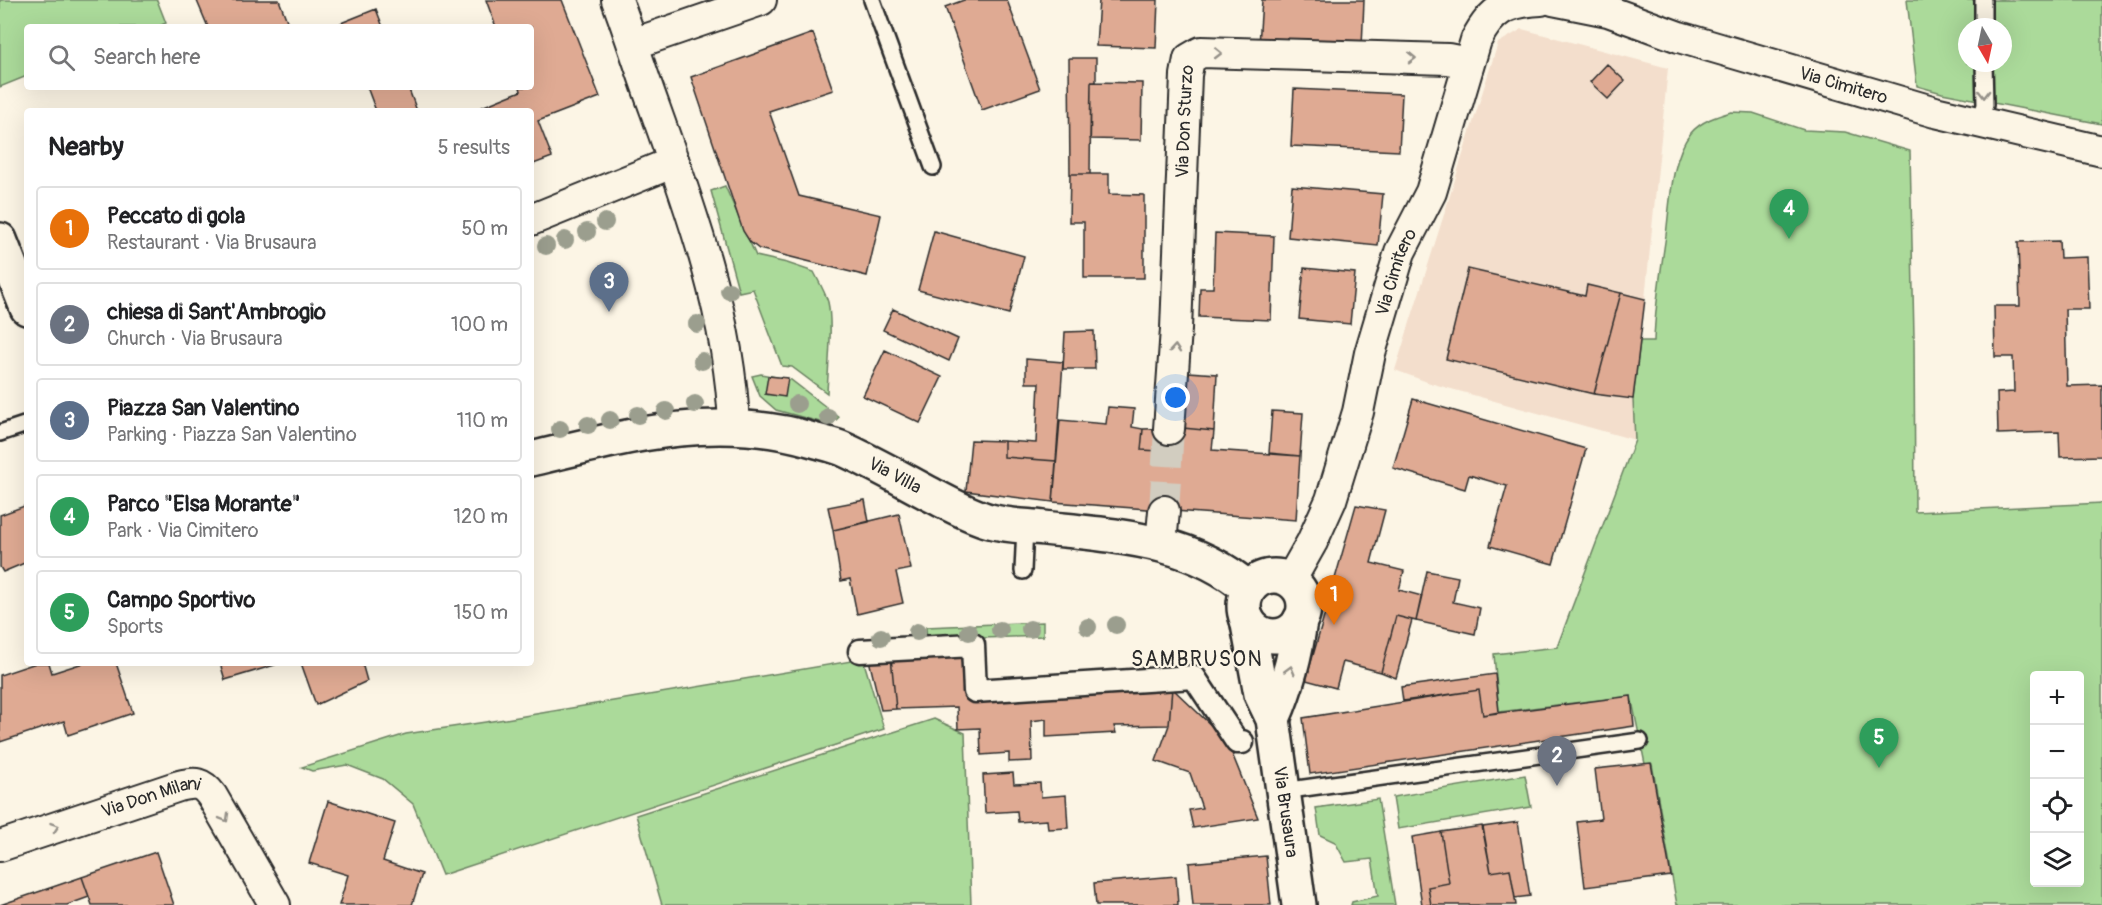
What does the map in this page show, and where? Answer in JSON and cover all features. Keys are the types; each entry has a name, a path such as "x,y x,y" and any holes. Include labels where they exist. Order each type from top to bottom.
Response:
{"street":[{"path":"617,0 675,162 716,302 734,408 734,426"},
{"path":"633,44 761,0"},
{"name":"Via Cimitero","path":"1290,581 1332,500 1358,412 1370,353 1400,252 1431,192 1476,40 1486,21 1500,9 1515,3 1541,0"},
{"name":"Via Cimitero","path":"1553,0 1608,11 1679,37 1765,63 1979,123 2102,151"},
{"name":"Via Don Sturzo","path":"1169,429 1176,329 1186,75 1189,59 1201,52 1448,59 1468,63"},
{"path":"534,219 675,162"},
{"path":"0,240 24,300"},
{"name":"Via Villa","path":"534,458 599,442 688,428 734,426 766,429 840,448 969,513 991,521 1161,544 1196,556 1219,566 1248,604"},
{"path":"1161,544 1164,511"},
{"path":"1290,581 1282,577 1271,576 1260,579 1248,604 1255,628 1265,634 1276,635 1295,628 1300,620"},
{"name":"Via Brusaura","path":"1273,719 1283,695 1298,641 1303,603 1300,591 1290,581"},
{"name":"Via Brusaura","path":"1248,604 1261,694 1273,719 1299,905"},
{"path":"860,651 973,645 975,691 1194,678 1236,742 1242,741"},
{"name":"Via Don Milani","path":"0,846 194,783 207,788 275,905"}],"lane":[{"path":"872,0 933,167"},
{"path":"1983,0 1983,18"},
{"path":"1979,123 1984,105 1984,72"},
{"path":"0,433 24,425"},
{"path":"1023,571 1025,526"},
{"path":"1283,791 1640,741"}],"shaded area":[{"path":"1522,29 1668,68 1633,399 1635,440 1430,383 1395,370 1498,43"}],"green space":[{"path":"0,0 157,0 166,23 164,24 24,24 24,77 0,87"},
{"path":"1907,0 2102,0 2102,124 1942,93 1917,86"},
{"path":"1731,112 1753,113 1804,130 1845,132 1910,151 1915,512 2102,503 2102,905 1677,905 1652,764 1645,764 1631,696 1499,712 1494,654 1557,647 1635,440 1633,399 1640,341 1654,341 1657,301 1675,168 1684,143 1691,133 1709,120"},
{"path":"725,186 756,256 814,272 822,287 828,302 830,322 827,393 792,367 782,366 753,289 739,292 711,191"},
{"path":"761,374 791,380 839,417 831,425 776,410 760,396 752,376"},
{"path":"1043,622 1043,636 927,640 926,627"},
{"path":"863,659 884,729 442,875 413,804 383,779 347,765 312,771 302,767 406,734"},
{"path":"934,719 965,733 971,905 662,905 636,815"},
{"path":"1525,775 1531,807 1398,829 1393,797"},
{"path":"1378,799 1395,905 1351,905 1352,902 1378,896 1372,859 1346,862 1335,842 1320,835 1316,808"}],"building":[{"path":"279,0 288,24 207,24 197,1"},
{"path":"486,0 562,0 600,97 538,121 552,157 534,164 534,108 479,108 521,90 534,90 534,24 495,24"},
{"path":"964,0 1007,0 1040,89 982,110 945,7"},
{"path":"1099,0 1158,0 1156,48 1096,46"},
{"path":"1262,0 1364,0 1362,47 1259,45"},
{"path":"376,9 382,24 342,24"},
{"path":"813,33 833,90 769,111 799,196 881,215 867,276 759,249 750,242 743,231 691,77"},
{"path":"1069,58 1096,58 1096,82 1091,82 1090,174 1070,174"},
{"path":"1607,64 1625,81 1608,99 1590,82"},
{"path":"1091,82 1142,83 1141,140 1090,139"},
{"path":"1294,89 1402,94 1399,151 1291,146"},
{"path":"368,90 409,90 416,108 375,108"},
{"path":"1070,174 1109,174 1109,194 1144,195 1144,278 1084,278 1084,222 1069,222"},
{"path":"1292,186 1383,194 1378,246 1288,237"},
{"path":"934,231 1024,256 1009,314 918,290"},
{"path":"1215,233 1274,236 1271,320 1199,317 1200,288 1213,288"},
{"path":"2059,241 2060,258 2087,257 2089,309 2065,309 2067,386 2102,385 2102,456 2060,457 2059,432 1998,434 1997,393 2014,392 2013,357 1995,357 1994,306 2020,306 2018,242"},
{"path":"1304,268 1355,273 1350,324 1299,319"},
{"path":"1468,269 1585,296 1587,285 1621,293 1594,394 1446,359"},
{"path":"1621,293 1645,299 1633,399 1594,394"},
{"path":"893,309 958,339 949,361 883,330"},
{"path":"1094,331 1095,369 1063,369 1065,332"},
{"path":"885,350 942,377 920,423 863,396"},
{"path":"1026,359 1063,362 1056,461 1004,457 1004,441 1036,443 1039,383 1026,383"},
{"path":"1188,372 1217,374 1214,431 1183,428"},
{"path":"768,376 788,378 785,397 765,394"},
{"path":"1413,399 1586,449 1553,564 1490,546 1507,486 1469,475 1465,489 1393,468"},
{"path":"1108,407 1134,409 1132,427 1143,429 1141,450 1181,452 1183,428 1214,431 1212,450 1300,456 1296,520 1053,502 1060,420 1106,424"},
{"path":"1272,411 1303,413 1300,456 1269,453"},
{"path":"1183,428 1181,452 1141,450 1143,429"},
{"path":"971,440 1004,441 1004,457 1056,461 1053,502 966,491"},
{"path":"865,500 869,522 833,530 828,507"},
{"path":"1356,505 1385,510 1371,563 1404,571 1399,590 1422,596 1416,621 1396,616 1381,672 1343,662 1336,688 1306,680"},
{"path":"24,506 24,563 3,572 0,567 0,515"},
{"path":"899,514 911,569 896,572 903,603 857,614 850,579 841,581 833,530"},
{"path":"1427,571 1458,577 1453,602 1480,608 1475,634 1416,621"},
{"path":"1396,616 1412,620 1396,678 1381,672"},
{"path":"961,656 965,697 1172,688 1169,725 1114,726 1116,733 1046,737 1046,719 1031,721 1032,761 1009,762 1009,753 981,755 980,728 958,729 957,707 896,709 891,657"},
{"path":"891,657 896,709 881,710 869,660"},
{"path":"27,666 50,666 52,673 74,666 117,666 133,713 68,735 64,721 0,742 0,675"},
{"path":"221,666 272,666 225,680"},
{"path":"302,666 363,666 367,681 316,705"},
{"path":"1495,674 1499,712 1483,715 1479,690 1403,701 1401,687"},
{"path":"1172,688 1217,731 1231,751 1258,818 1193,828 1189,810 1202,808 1190,773 1156,761 1169,725"},
{"path":"1479,690 1483,715 1631,696 1634,726 1310,774 1303,718"},
{"path":"1651,763 1671,876 1585,887 1577,822 1601,819 1595,769"},
{"path":"1013,773 1014,784 1040,783 1041,797 1066,795 1068,828 1048,829 1047,820 1018,822 1017,811 985,813 983,775"},
{"path":"328,801 395,823 383,861 422,874 412,905 339,905 348,875 309,863"},
{"path":"1518,822 1530,896 1515,898 1510,869 1491,872 1483,827"},
{"path":"1482,826 1491,872 1510,869 1516,905 1431,905 1428,887 1449,883 1441,832"},
{"path":"1441,832 1449,883 1428,887 1431,905 1422,905 1412,837"},
{"path":"156,852 174,905 92,905 82,877"},
{"path":"1266,856 1271,905 1193,905 1189,863"},
{"path":"1176,876 1178,905 1096,905 1094,883"},
{"path":"82,877 89,897 67,905 0,905"}],"tunnel":[{"path":"1164,511 1169,429"}],"place":[{"name":"Parco \"Elsa Morante\"","path":"1789,239"},
{"name":"Piazza San Valentino","path":"609,312"},
{"name":"Peccato di gola","path":"1334,625"},
{"name":"Campo Sportivo","path":"1879,768"},
{"name":"chiesa di Sant'Ambrogio","path":"1557,786"}],"district":[{"name":"SAMBRUSON","path":"1197,659"}]}
